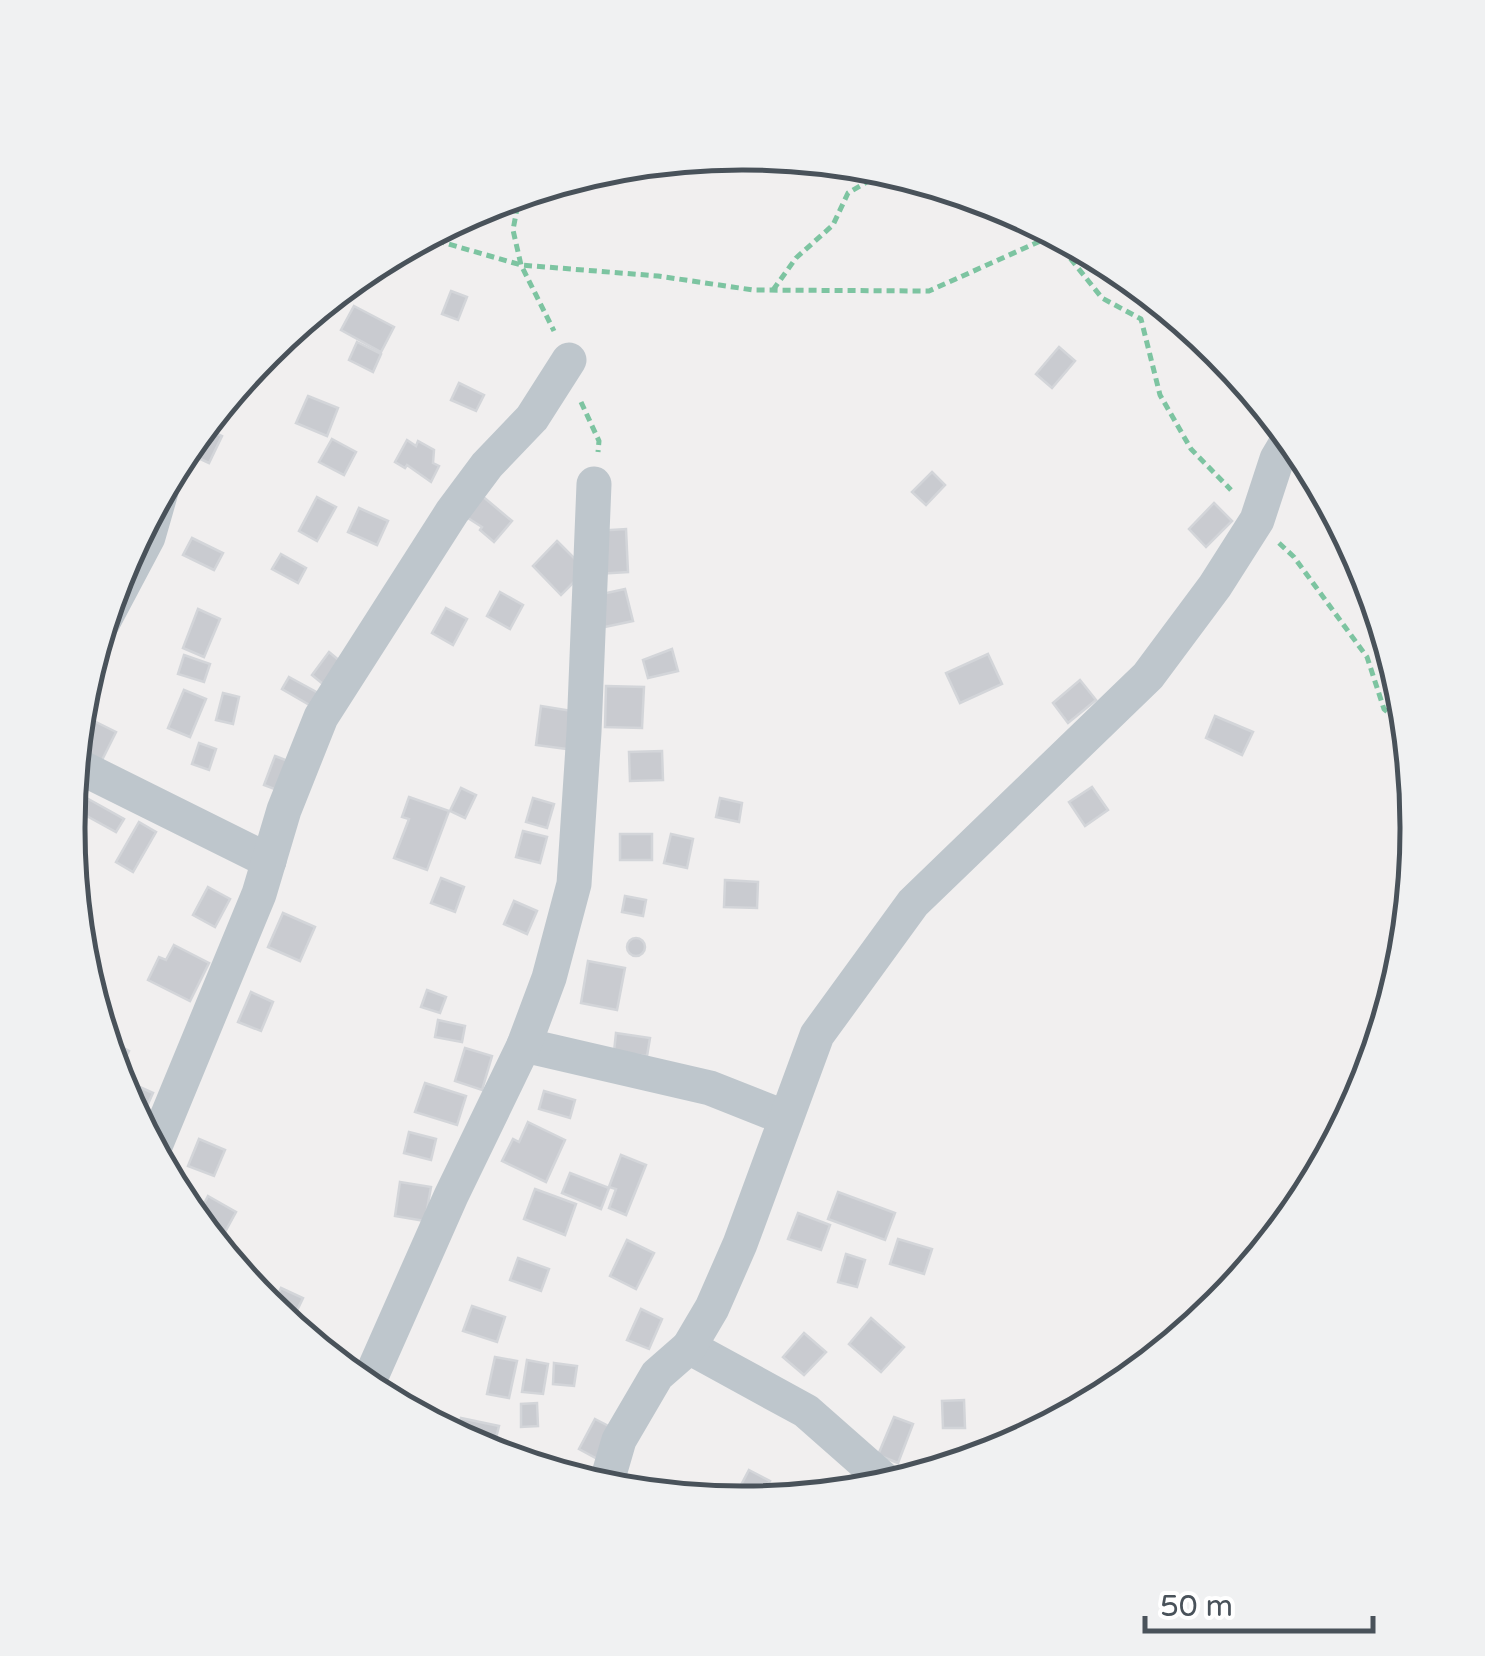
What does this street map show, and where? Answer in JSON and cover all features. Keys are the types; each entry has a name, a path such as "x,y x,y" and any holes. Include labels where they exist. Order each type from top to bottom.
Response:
{"street":[{"path":"160,1133 259,894 284,810 321,717 452,512 487,465 532,418 569,360"},
{"path":"610,1472 619,1440 657,1375 689,1347 740,1244 817,1035 913,902 1148,676 1215,586 1257,520 1281,452"},
{"path":"373,1372 450,1196 524,1044 548,978 574,884 594,484"},
{"path":"88,771 269,862"},
{"path":"524,1044 710,1088 786,1118"},
{"path":"689,1347 806,1411 875,1472"}],"path":[{"path":"773,290 796,258 832,225 848,193 866,182"},
{"path":"517,211 513,230 521,265 569,360 599,441 594,484"},
{"path":"444,243 521,265 773,290 929,291 1040,242"},
{"path":"1074,261 1102,298 1141,319 1160,395 1191,449 1294,557 1367,657 1384,709 1389,713"}],"building":[{"path":"451,291 467,297 458,320 442,314"},
{"path":"354,306 394,327 381,352 341,330"},
{"path":"357,342 381,354 373,372 349,360"},
{"path":"1059,347 1075,361 1052,388 1036,374"},
{"path":"459,383 484,395 476,411 451,400"},
{"path":"308,396 338,408 327,436 296,423"},
{"path":"217,434 222,436 209,463 199,458"},
{"path":"332,439 356,452 344,475 319,462"},
{"path":"407,440 434,450 433,463 439,466 431,482 407,465 405,468 395,462"},
{"path":"932,472 945,485 926,505 912,492"},
{"path":"475,490 512,521 494,542 480,530 482,527 457,511"},
{"path":"317,497 336,507 317,541 299,531"},
{"path":"1214,503 1232,521 1206,547 1189,529"},
{"path":"359,508 388,521 377,545 348,532"},
{"path":"626,529 628,572 597,574 595,531"},
{"path":"192,538 223,553 214,570 183,555"},
{"path":"557,541 586,570 561,595 533,566"},
{"path":"281,554 306,568 298,583 272,569"},
{"path":"625,589 633,621 600,628 593,596"},
{"path":"500,592 523,605 510,629 487,616"},
{"path":"446,608 467,619 453,645 432,633"},
{"path":"198,609 220,619 204,657 183,648"},
{"path":"672,649 678,671 648,678 643,660"},
{"path":"329,652 347,667 329,689 312,675"},
{"path":"988,654 1002,684 960,703 946,673"},
{"path":"184,655 210,664 204,682 178,674"},
{"path":"289,677 320,694 313,707 282,689"},
{"path":"1080,680 1096,700 1068,723 1053,703"},
{"path":"606,686 644,687 642,728 605,727"},
{"path":"184,690 206,699 190,737 168,728"},
{"path":"223,693 239,697 233,724 216,720"},
{"path":"541,706 572,711 567,749 536,745"},
{"path":"1215,716 1253,732 1242,755 1206,738"},
{"path":"94,721 116,732 100,764 89,758"},
{"path":"199,743 216,749 209,770 192,764"},
{"path":"662,751 663,780 630,781 629,752"},
{"path":"275,756 288,761 277,790 264,785"},
{"path":"1092,787 1108,810 1085,826 1069,802"},
{"path":"461,788 476,795 465,818 450,811"},
{"path":"409,797 449,811 427,870 394,858 409,819 402,817"},
{"path":"86,798 124,819 116,832 85,815"},
{"path":"533,798 554,804 547,828 526,822"},
{"path":"720,798 742,803 739,822 716,817"},
{"path":"139,822 156,832 133,872 116,862"},
{"path":"523,831 547,837 540,863 516,857"},
{"path":"620,834 652,834 652,860 620,860"},
{"path":"671,834 693,839 687,868 664,863"},
{"path":"441,878 464,887 455,912 431,903"},
{"path":"725,880 758,882 757,908 724,907"},
{"path":"208,887 230,899 215,927 193,915"},
{"path":"625,896 646,900 643,916 622,912"},
{"path":"514,901 537,911 527,934 504,924"},
{"path":"283,913 315,927 300,961 268,947"},
{"path":"636,938 645,947 636,956 627,947"},
{"path":"174,945 209,963 190,1001 148,980 159,957 166,960"},
{"path":"588,961 625,968 617,1010 581,1003"},
{"path":"427,990 446,997 440,1013 421,1007"},
{"path":"251,992 273,1002 261,1031 238,1022"},
{"path":"438,1020 465,1026 462,1042 435,1037"},
{"path":"616,1033 650,1038 647,1056 614,1052"},
{"path":"465,1048 492,1056 482,1090 455,1081"},
{"path":"425,1083 466,1096 457,1125 415,1112"},
{"path":"138,1086 153,1093 147,1106"},
{"path":"544,1091 575,1100 570,1118 539,1109"},
{"path":"528,1122 565,1140 546,1182 502,1161 513,1139 519,1142"},
{"path":"409,1132 436,1139 431,1160 404,1153"},
{"path":"199,1139 225,1150 214,1176 188,1166"},
{"path":"621,1155 646,1165 626,1215 609,1208 616,1189 609,1187"},
{"path":"570,1173 609,1188 601,1209 562,1193"},
{"path":"400,1182 431,1187 425,1221 395,1216"},
{"path":"535,1189 576,1204 565,1235 524,1219"},
{"path":"838,1192 895,1213 885,1240 828,1219"},
{"path":"208,1196 236,1212 225,1232 221,1228 204,1204"},
{"path":"798,1213 830,1225 821,1250 788,1239"},
{"path":"898,1239 932,1249 924,1274 890,1264"},
{"path":"627,1240 654,1253 636,1289 610,1276"},
{"path":"846,1254 865,1260 857,1287 838,1282"},
{"path":"518,1258 549,1269 541,1291 510,1280"},
{"path":"281,1288 303,1298 297,1311 279,1293"},
{"path":"472,1306 505,1317 497,1342 463,1331"},
{"path":"641,1309 662,1319 649,1349 627,1340"},
{"path":"871,1318 904,1347 881,1372 849,1344"},
{"path":"804,1333 826,1352 804,1375 783,1357"},
{"path":"495,1357 517,1361 509,1398 487,1394"},
{"path":"527,1360 548,1364 543,1394 522,1392"},
{"path":"554,1363 577,1366 574,1386 553,1384"},
{"path":"964,1400 965,1428 943,1428 942,1401"},
{"path":"537,1403 538,1426 521,1427 521,1404"},
{"path":"894,1417 913,1424 898,1463 878,1455"},
{"path":"461,1418 499,1426 496,1437 491,1435 460,1422"},
{"path":"595,1419 622,1433 605,1463 579,1449"},
{"path":"749,1470 770,1481 768,1485 741,1486"}]}
